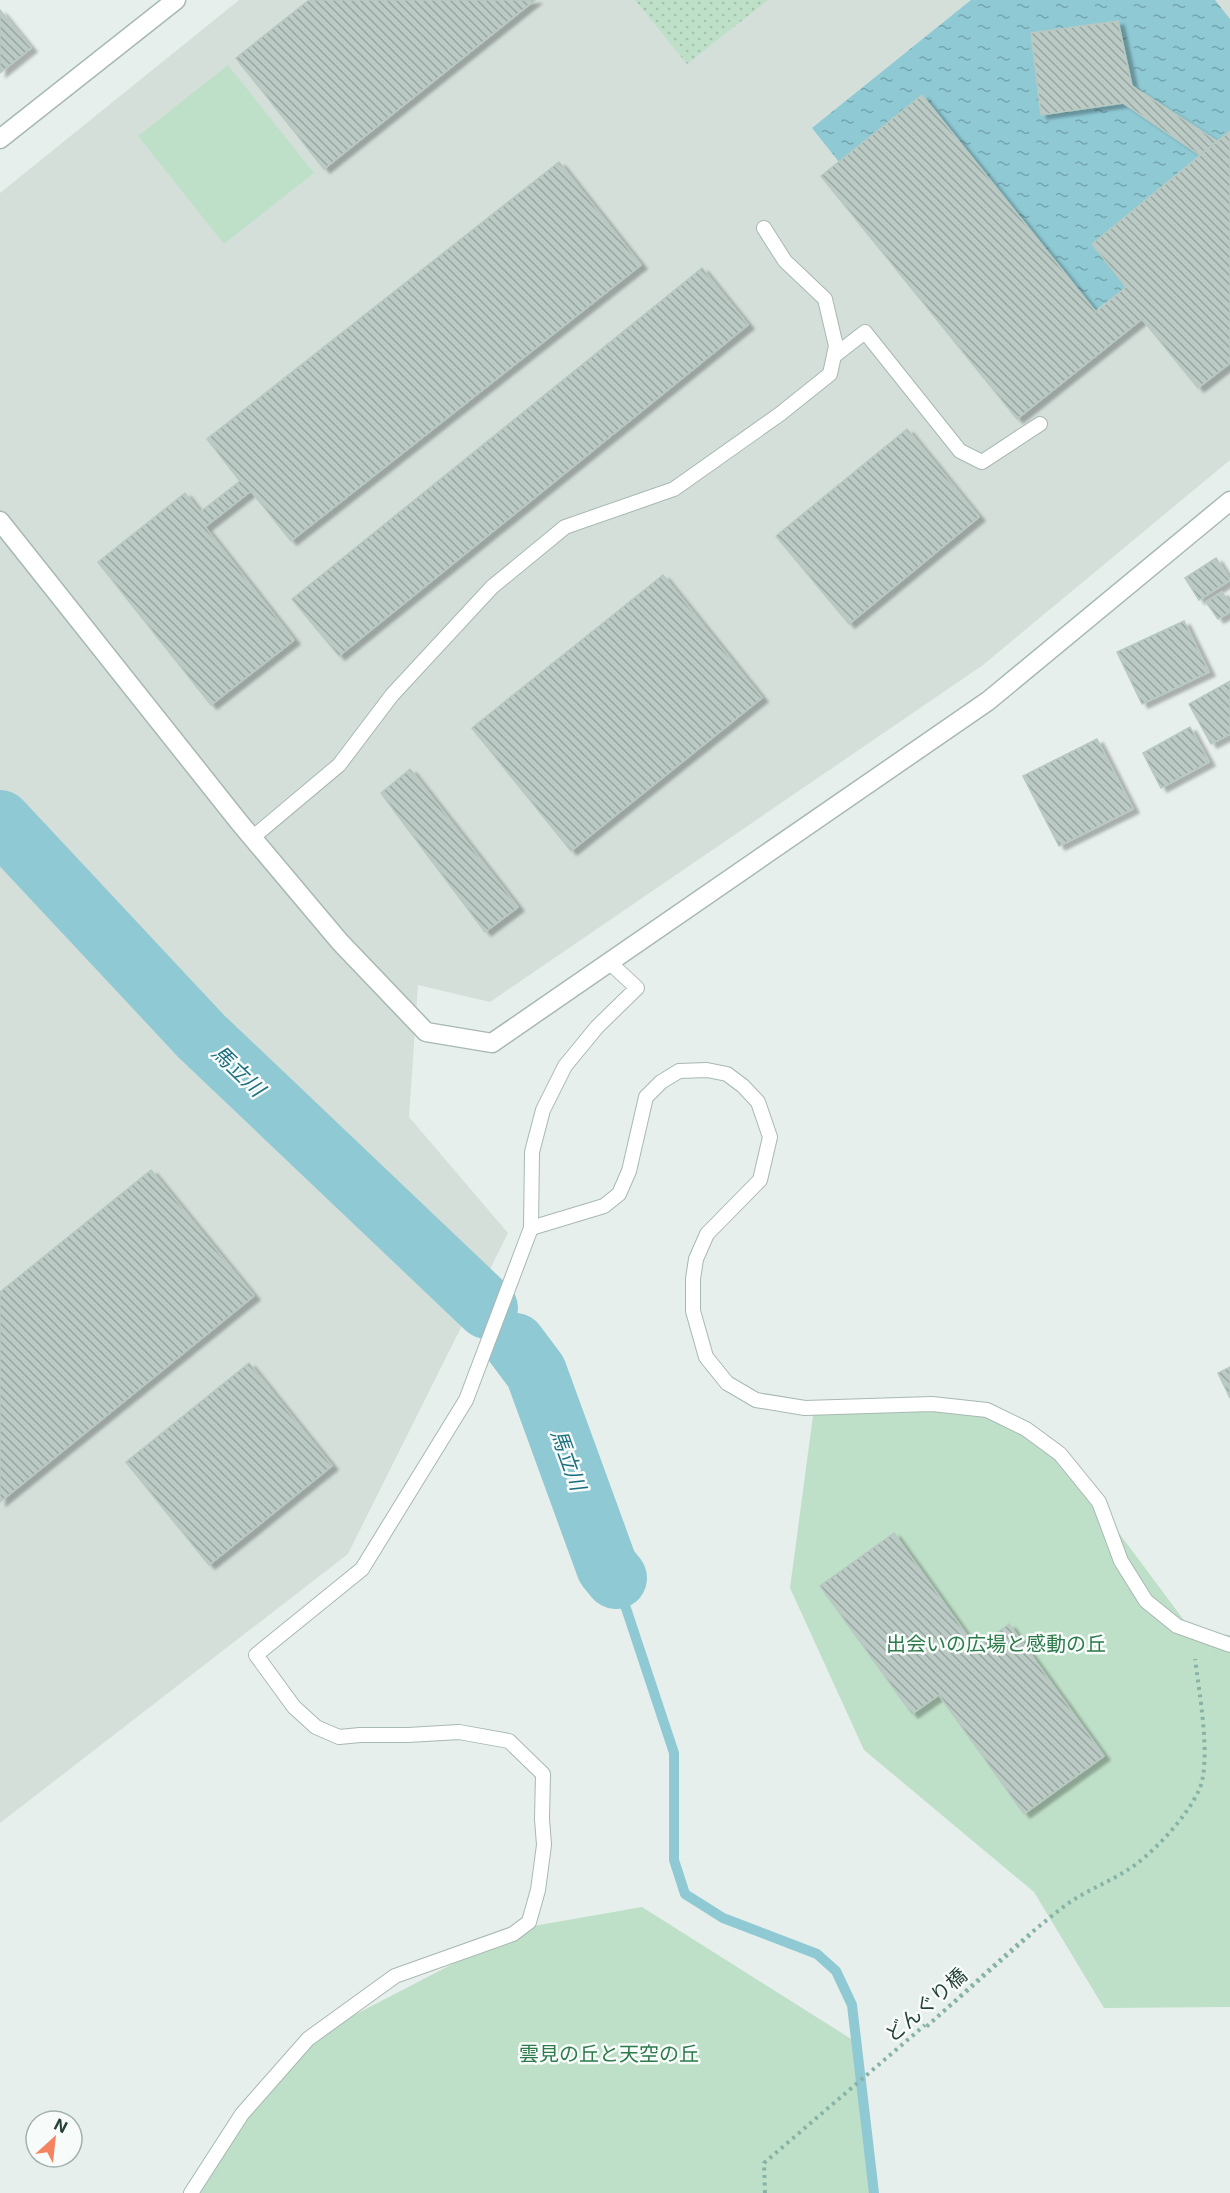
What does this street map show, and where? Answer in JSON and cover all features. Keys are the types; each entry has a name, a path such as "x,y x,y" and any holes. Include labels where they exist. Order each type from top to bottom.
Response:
{"street":[{"path":"0,139 176,0"},
{"path":"0,521 252,838 340,942 426,1032 492,1043 988,701 1230,501"}],"lane":[{"path":"252,838 339,765 392,695 492,587 565,527 674,489 780,414 830,374 836,346 825,299 785,261 764,228"},
{"path":"834,356 865,332 960,451 982,462 1040,424"},
{"path":"191,2193 243,2114 308,2039 395,1976 513,1934 529,1922 538,1890 544,1845 543,1774 509,1741 459,1732 408,1736 339,1737 316,1727 294,1707 256,1655 362,1569 466,1400 531,1227 532,1152 543,1110 565,1066 597,1027 637,988 609,962"},
{"path":"531,1227 604,1206 618,1194 629,1171 646,1097 661,1082 679,1071 707,1070 727,1074 743,1086 758,1102 770,1137 760,1180 707,1234 696,1259 693,1279 693,1311 706,1357 727,1383 756,1400 806,1408 932,1404 987,1410 1026,1429 1060,1454 1099,1502 1121,1561 1146,1600 1177,1626 1230,1646"}],"path":[{"path":"1030,1935 925,2028 1068,1904 1125,1872 1149,1854 1177,1822 1200,1790 1204,1760 1192,1631"},
{"name":"どんぐり橋","path":"765,2193 764,2163 1030,1935"}],"shaded area":[{"path":"239,0 1230,0 1230,460 983,665 490,1002 418,985 409,1117 508,1233 348,1554 0,1823 0,193"}],"green space":[{"path":"635,0 768,0 687,64"},
{"path":"228,65 314,173 224,244 138,136"},
{"name":"出会いの広場と感動の丘","path":"942,1405 1006,1419 1060,1454 1192,1631 1230,1635 1230,2007 1104,2008 1034,1892 864,1750 790,1588 814,1408"},
{"name":"雲見の丘と天空の丘","path":"642,1907 856,2042 872,2193 195,2193 211,2162 308,2039 522,1928"}],"water":[{"path":"971,0 1215,0 1230,19 1230,131 1217,141 1132,86 1118,21 1031,34 1042,115 1123,103 1200,155 1092,244 1126,287 1095,311 839,162 812,128"}],"building":[{"path":"309,0 535,0 324,169 236,58"},
{"path":"0,10 31,48 0,73"},
{"path":"1118,21 1132,86 1217,141 1200,155 1123,103 1041,115 1031,33"},
{"path":"922,95 1096,312 1126,287 1092,244 1230,131 1230,363 1198,388 1142,319 1017,419 821,176"},
{"path":"559,162 641,265 291,541 251,491 205,527 294,640 211,705 98,562 185,493 200,512 240,481 207,439"},
{"path":"702,268 748,325 339,656 292,599"},
{"path":"907,429 979,517 849,624 776,536"},
{"path":"1216,558 1230,580 1199,600 1185,578"},
{"path":"663,575 762,698 571,851 472,728"},
{"path":"1222,592 1230,604 1230,612 1218,619 1206,602"},
{"path":"1184,621 1209,672 1142,704 1117,652"},
{"path":"1230,681 1230,734 1211,744 1189,704"},
{"path":"1190,727 1209,762 1161,788 1143,753"},
{"path":"1097,739 1133,809 1059,846 1023,776"},
{"path":"410,769 518,907 485,932 381,793"},
{"path":"151,1170 254,1296 0,1502 0,1292"},
{"path":"249,1363 332,1466 209,1565 126,1462"},
{"path":"1230,1367 1230,1398 1218,1373"},
{"path":"894,1533 976,1648 1009,1624 1104,1756 1024,1814 939,1695 912,1714 820,1586"}],"waterway":[{"name":"馬立川","path":"0,821 201,1036 487,1308"},
{"name":"馬立川","path":"515,1344 536,1372 607,1567 616,1578"},
{"path":"616,1578 674,1753 674,1860 685,1894 723,1918 817,1954 836,1971 852,2005 874,2193"}]}
